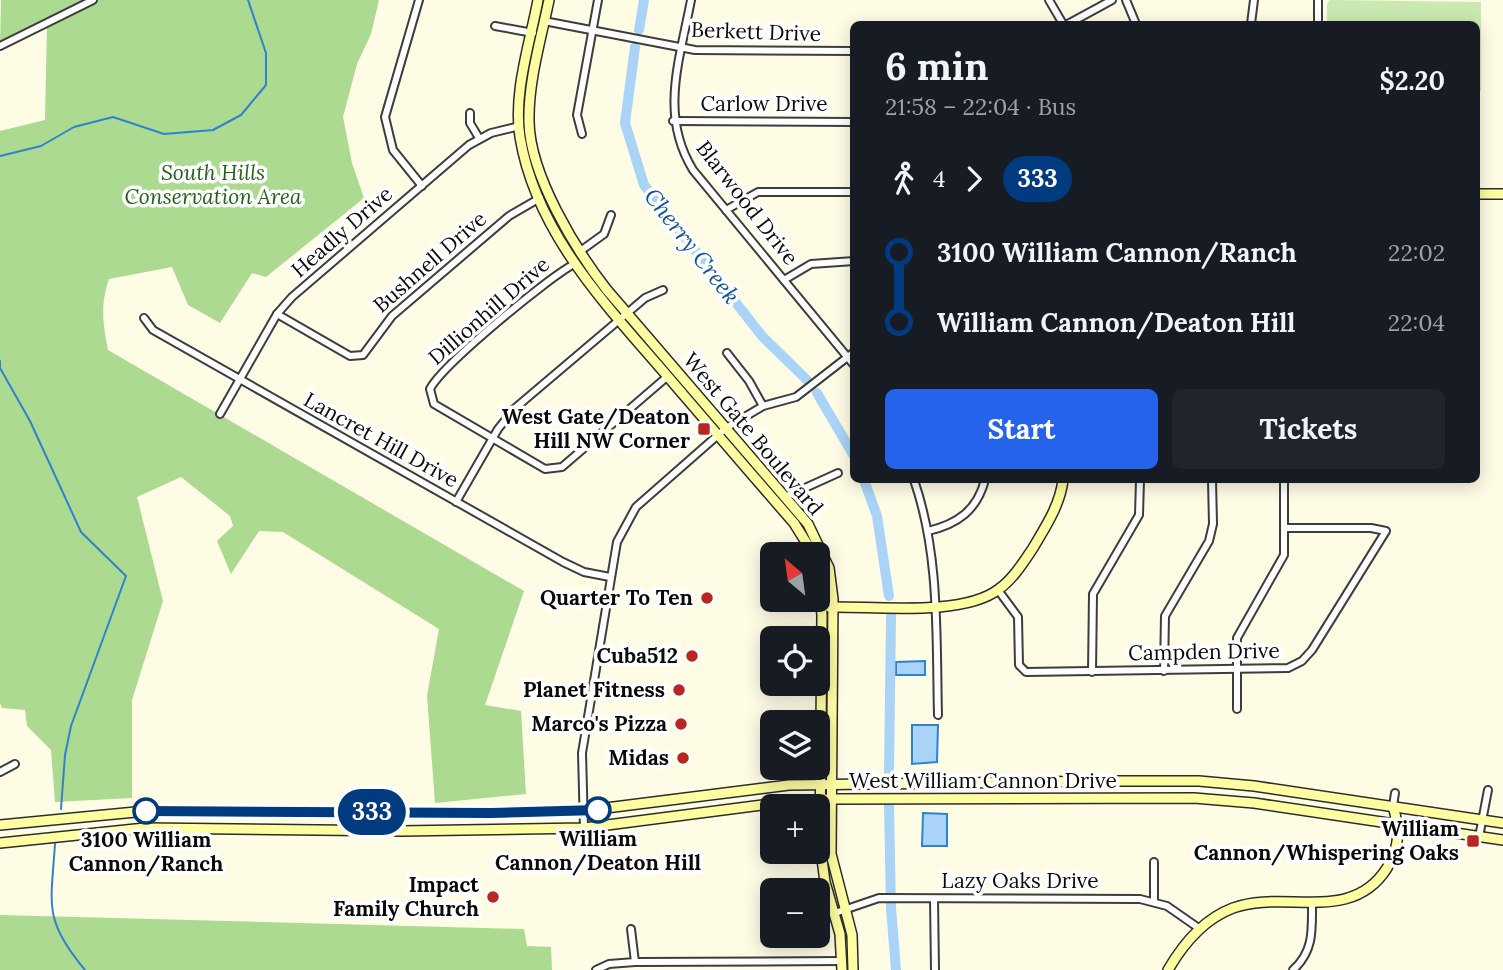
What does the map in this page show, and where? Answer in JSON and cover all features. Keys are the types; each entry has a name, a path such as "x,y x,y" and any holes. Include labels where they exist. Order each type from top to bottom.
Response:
{"main road":[{"name":"West Gate Boulevard","path":"538,0 542,35 529,124 533,147 550,195 579,252 627,313 808,524 822,549 832,583 833,607 832,783 828,794"},
{"name":"West Gate Boulevard","path":"549,0 531,33 519,105 523,151 540,198 574,264 618,320 794,523 806,542"},
{"path":"1480,194 1503,194"},
{"path":"833,607 970,603 998,590 1021,566 1046,527 1058,503 1062,483"},
{"name":"West Gate Boulevard","path":"821,696 821,783 824,794"},
{"path":"1113,781 1113,798"},
{"name":"West William Cannon Drive","path":"0,825 113,812 189,810 582,811 821,783 1113,781 1232,783 1503,823"},
{"path":"717,795 721,811"},
{"name":"West William Cannon Drive","path":"830,799 1225,800 1503,840"},
{"path":"1168,970 1200,929 1235,907 1266,903 1339,902 1377,881 1394,856 1400,831 1393,806"},
{"name":"West William Cannon Drive","path":"0,843 116,829 189,827 391,831 584,828 760,807"},
{"path":"189,810 189,827"},
{"name":"West Gate Boulevard","path":"830,840 840,912 842,966"},
{"name":"West Gate Boulevard","path":"840,912 852,935 853,970"}],"street":[{"path":"0,46 93,0"},
{"path":"419,0 385,117 393,150 422,186"},
{"path":"582,134 577,115 598,0"},
{"name":"Blarwood Drive","path":"691,0 673,121 686,159 726,210 850,354"},
{"path":"1049,0 1061,21"},
{"path":"1074,21 1112,0"},
{"path":"1126,0 1135,21"},
{"path":"1251,21 1254,0"},
{"path":"1318,0 1318,21"},
{"name":"Berkett Drive","path":"539,20 682,47 720,51 850,51"},
{"path":"495,26 542,35"},
{"path":"470,113 471,126 479,138"},
{"name":"Carlow Drive","path":"673,121 850,122"},
{"name":"Headly Drive","path":"220,414 277,314 292,297 479,138 529,124"},
{"path":"726,210 758,192 850,192"},
{"name":"Bushnell Drive","path":"277,314 350,356 363,355 392,316 509,216 540,198"},
{"path":"579,252 604,234 611,215"},
{"path":"785,280 811,264 850,261"},
{"name":"Dillionhill Drive","path":"492,438 433,404 430,397 432,385 446,369 530,296 574,264"},
{"path":"456,502 492,438 514,409 645,298 663,290"},
{"name":"Lancret Hill Drive","path":"144,318 153,330 575,569 610,577"},
{"path":"727,353 750,381 763,406"},
{"path":"584,828 583,746 617,542 630,514 726,428 763,406 796,397 850,356"},
{"path":"492,438 545,469 558,469 668,376"},
{"path":"785,497 838,473"},
{"path":"915,483 928,531 936,606 938,715"},
{"path":"928,531 953,524 963,517 976,501 984,483"},
{"path":"1092,672 1093,594 1139,515 1140,483"},
{"path":"1164,671 1165,616 1209,541 1213,524 1212,483"},
{"path":"1237,709 1240,631 1282,561 1285,528 1284,483"},
{"name":"Campden Drive","path":"998,590 1018,617 1018,658 1023,671 1288,668 1302,661 1386,531 1285,528"},
{"path":"0,772 15,764"},
{"path":"1479,837 1488,790"},
{"path":"1393,806 1395,793"},
{"path":"1154,862 1154,901"},
{"name":"Lazy Oaks Drive","path":"840,912 879,898 1154,901 1179,913 1200,929"},
{"path":"934,899 935,970"},
{"path":"1293,970 1302,962 1311,944 1312,903"},
{"path":"631,929 635,961"},
{"path":"596,970 609,964 635,961 842,966"}],"green space":[{"name":"South Hills Conservation Area","path":"1,0 379,0 371,34 357,64 343,117 352,163 364,198 266,277 252,273 220,323 188,305 172,267 109,279 103,306 106,341 108,350 524,591 485,705 521,711 526,794 435,803 427,696 439,629 283,532 259,531 231,574 217,541 233,526 230,516 181,477 137,497 163,601 132,700 132,798 55,802 51,750 27,726 25,710 2,708 0,703 0,131 45,120 47,23 0,46"},
{"path":"1330,0 1481,2 1481,91 1480,21 1327,21 1327,4"},
{"path":"0,915 524,929 527,946 551,947 552,970 0,970"}],"water":[{"path":"925,661 925,675 896,675 896,662"},
{"path":"912,725 938,725 937,762 912,764"},
{"path":"923,813 947,814 947,846 922,846"}],"waterway":[{"path":"0,156 41,146 74,127 113,117 164,134 213,130 241,115 266,85 266,53 248,0"},
{"name":"Cherry Creek","path":"639,30 644,0"},
{"name":"Cherry Creek","path":"635,47 625,123 644,185 762,336 807,380"},
{"path":"0,361 0,368 30,421 81,532 126,576 71,726 65,755 61,809"},
{"name":"Cherry Creek","path":"817,393 850,449"},
{"name":"Cherry Creek","path":"865,483 877,516 889,596"},
{"name":"Cherry Creek","path":"889,773 891,616"},
{"name":"Cherry Creek","path":"889,805 891,908 896,970"},
{"path":"55,844 52,897 56,924 71,953 85,970"}],"bus line":[{"name":"333","path":"146,811 491,813 598,810"}],"place":[{"name":"West Gate/Deaton Hill NW Corner","path":"704,429"},
{"name":"Quarter To Ten","path":"707,598"},
{"name":"Cuba512","path":"692,656"},
{"name":"Planet Fitness","path":"679,690"},
{"name":"Marco's Pizza","path":"681,724"},
{"name":"Midas","path":"683,758"},
{"name":"William Cannon/Deaton Hill","path":"598,810"},
{"name":"3100 William Cannon/Ranch","path":"146,811"},
{"name":"William Cannon/Whispering Oaks","path":"1473,841"},
{"name":"Impact Family Church","path":"493,897"}]}
